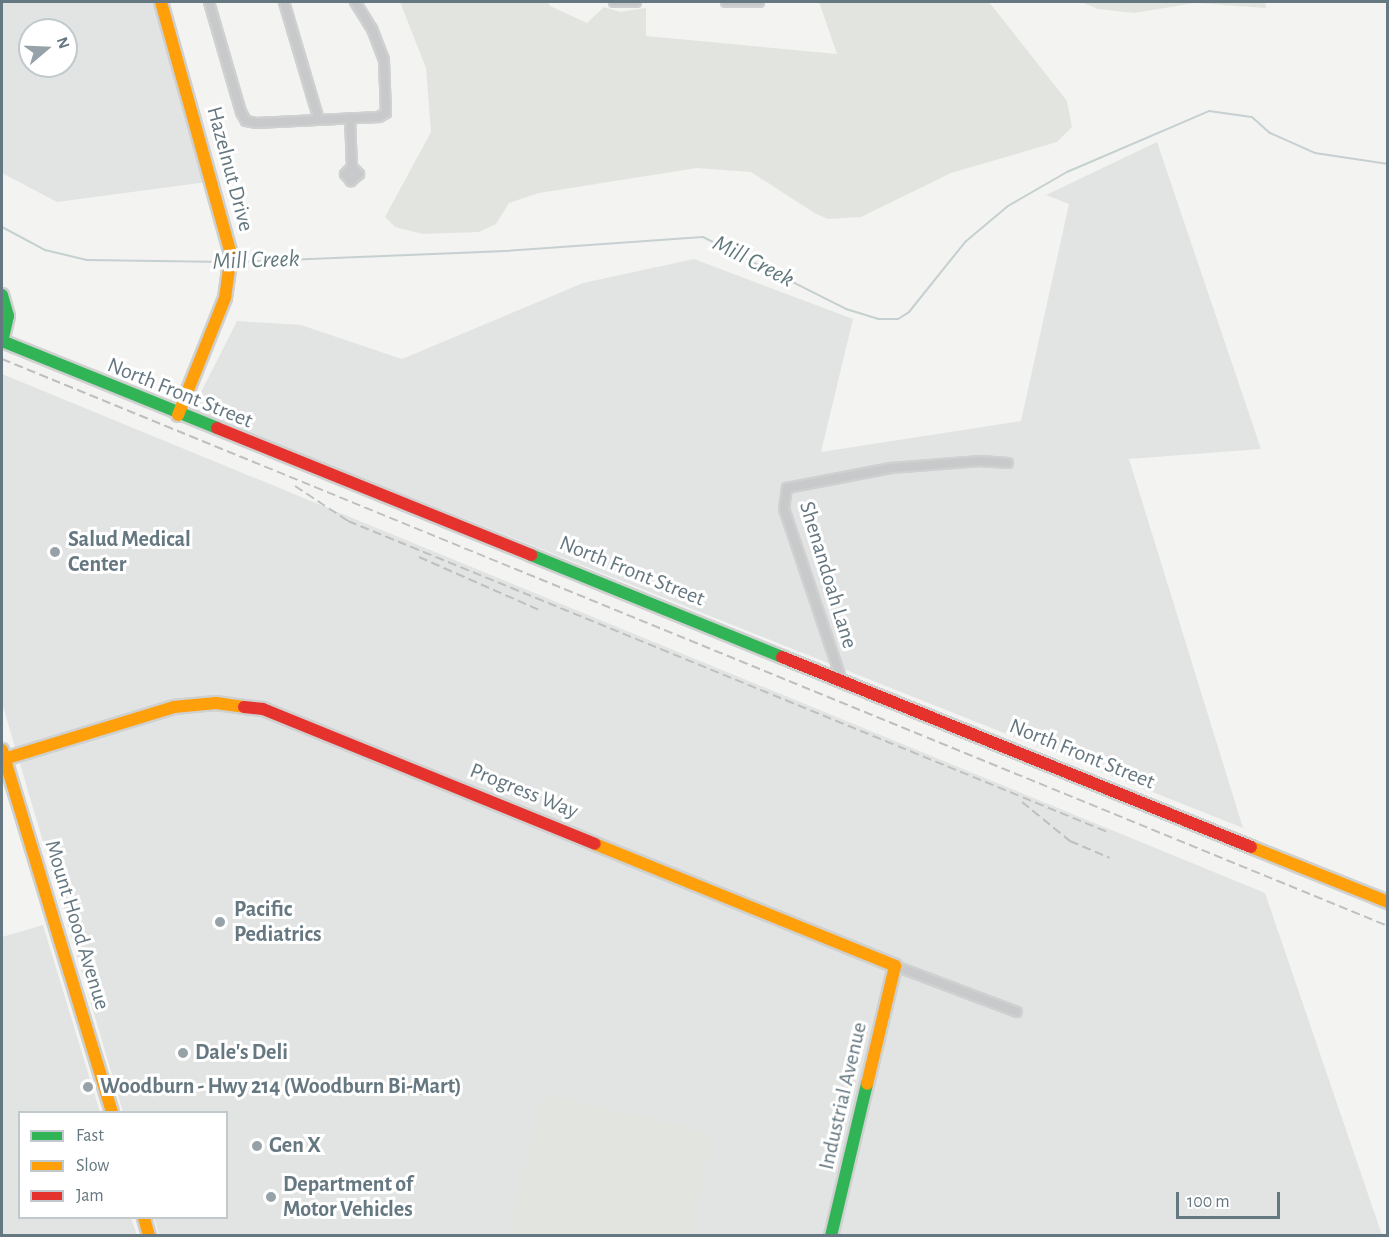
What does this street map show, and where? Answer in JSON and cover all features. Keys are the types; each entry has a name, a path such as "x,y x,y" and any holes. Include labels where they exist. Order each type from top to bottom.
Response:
{"main road":[{"name":"Hazelnut Drive","path":"161,2 231,255 221,311 178,415"},
{"path":"2,294 8,316 2,341"},
{"name":"North Front Street","path":"2,341 178,415 841,678 1388,902"},
{"name":"Progress Way","path":"2,757 174,707 216,703 263,709 895,966"},
{"name":"Mount Hood Avenue","path":"2,757 111,1111"},
{"name":"Industrial Avenue","path":"831,1236 895,966"},
{"path":"144,1219 149,1236"}],"street":[{"path":"209,2 246,122 319,120 386,113 384,60 372,29 355,2"},
{"path":"284,2 319,120"},
{"path":"614,2 636,2"},
{"path":"726,2 759,2"},
{"path":"350,118 352,167"},
{"name":"Shenandoah Lane","path":"841,678 784,508 787,488 891,468 980,461 1008,464"},
{"name":"Progress Way","path":"895,966 1017,1012"}],"shaded area":[{"path":"2,2 155,2 207,182 57,202 2,173"},
{"path":"400,2 548,2 550,6 587,23 604,7 620,12 646,8 646,36 837,54 819,2 989,2 1067,101 1072,127 1057,142 951,173 861,217 828,219 816,214 751,172 697,168 539,193 509,203 496,224 479,232 423,234 395,227 385,217 431,132 426,68"},
{"path":"1081,2 1265,2 1266,8 1195,3 1134,13 1098,9"},
{"path":"1157,142 1261,449 1129,459 1243,828 192,410 237,321 301,325 402,359 583,283 694,259 853,319 821,452 1021,421 1069,204 1046,195"},
{"path":"2,374 1265,893 1382,1235 159,1235 154,1219 228,1219 228,1111 123,1111 2,703"},
{"path":"43,925 100,1111 18,1111 18,1219 131,1219 137,1235 2,1235 2,937"},
{"path":"543,1093 712,1134 691,1235 507,1235"}],"waterway":[{"name":"Mill Creek","path":"234,262 506,251 703,237 846,309 878,319 898,319 909,312 965,242 1008,206 1067,172 1209,111 1252,117 1270,133 1315,153 1388,164"},
{"name":"Mill Creek","path":"2,227 45,250 87,260 226,262"}],"railway":[{"path":"2,359 1388,926"},
{"path":"295,486 348,521 1110,833"},
{"path":"419,557 539,610"},
{"path":"1022,802 1070,841 1110,858"}],"traffic: fast":[{"path":"2,295 8,316 2,341"},
{"path":"2,341 217,428"},
{"path":"531,555 782,657"},
{"path":"831,1236 867,1084"}],"traffic: slow":[{"path":"161,2 231,255 225,298 178,415"},
{"path":"4,759 174,707 216,703 244,707"},
{"path":"2,750 112,1111"},
{"path":"595,844 895,966 867,1084"},
{"path":"1251,847 1388,902"},
{"path":"144,1219 149,1236"}],"traffic: jam":[{"path":"217,428 531,555"},
{"path":"782,657 1251,847"},
{"path":"244,707 263,709 595,844"}],"place":[{"name":"Salud Medical Center","path":"55,552"},
{"name":"Pacific Pediatrics","path":"220,922"},
{"name":"Dale's Deli","path":"183,1053"},
{"name":"Woodburn - Hwy 214 (Woodburn Bi-Mart)","path":"88,1087"},
{"name":"Gen X","path":"257,1146"},
{"name":"Department of Motor Vehicles","path":"271,1197"}]}
